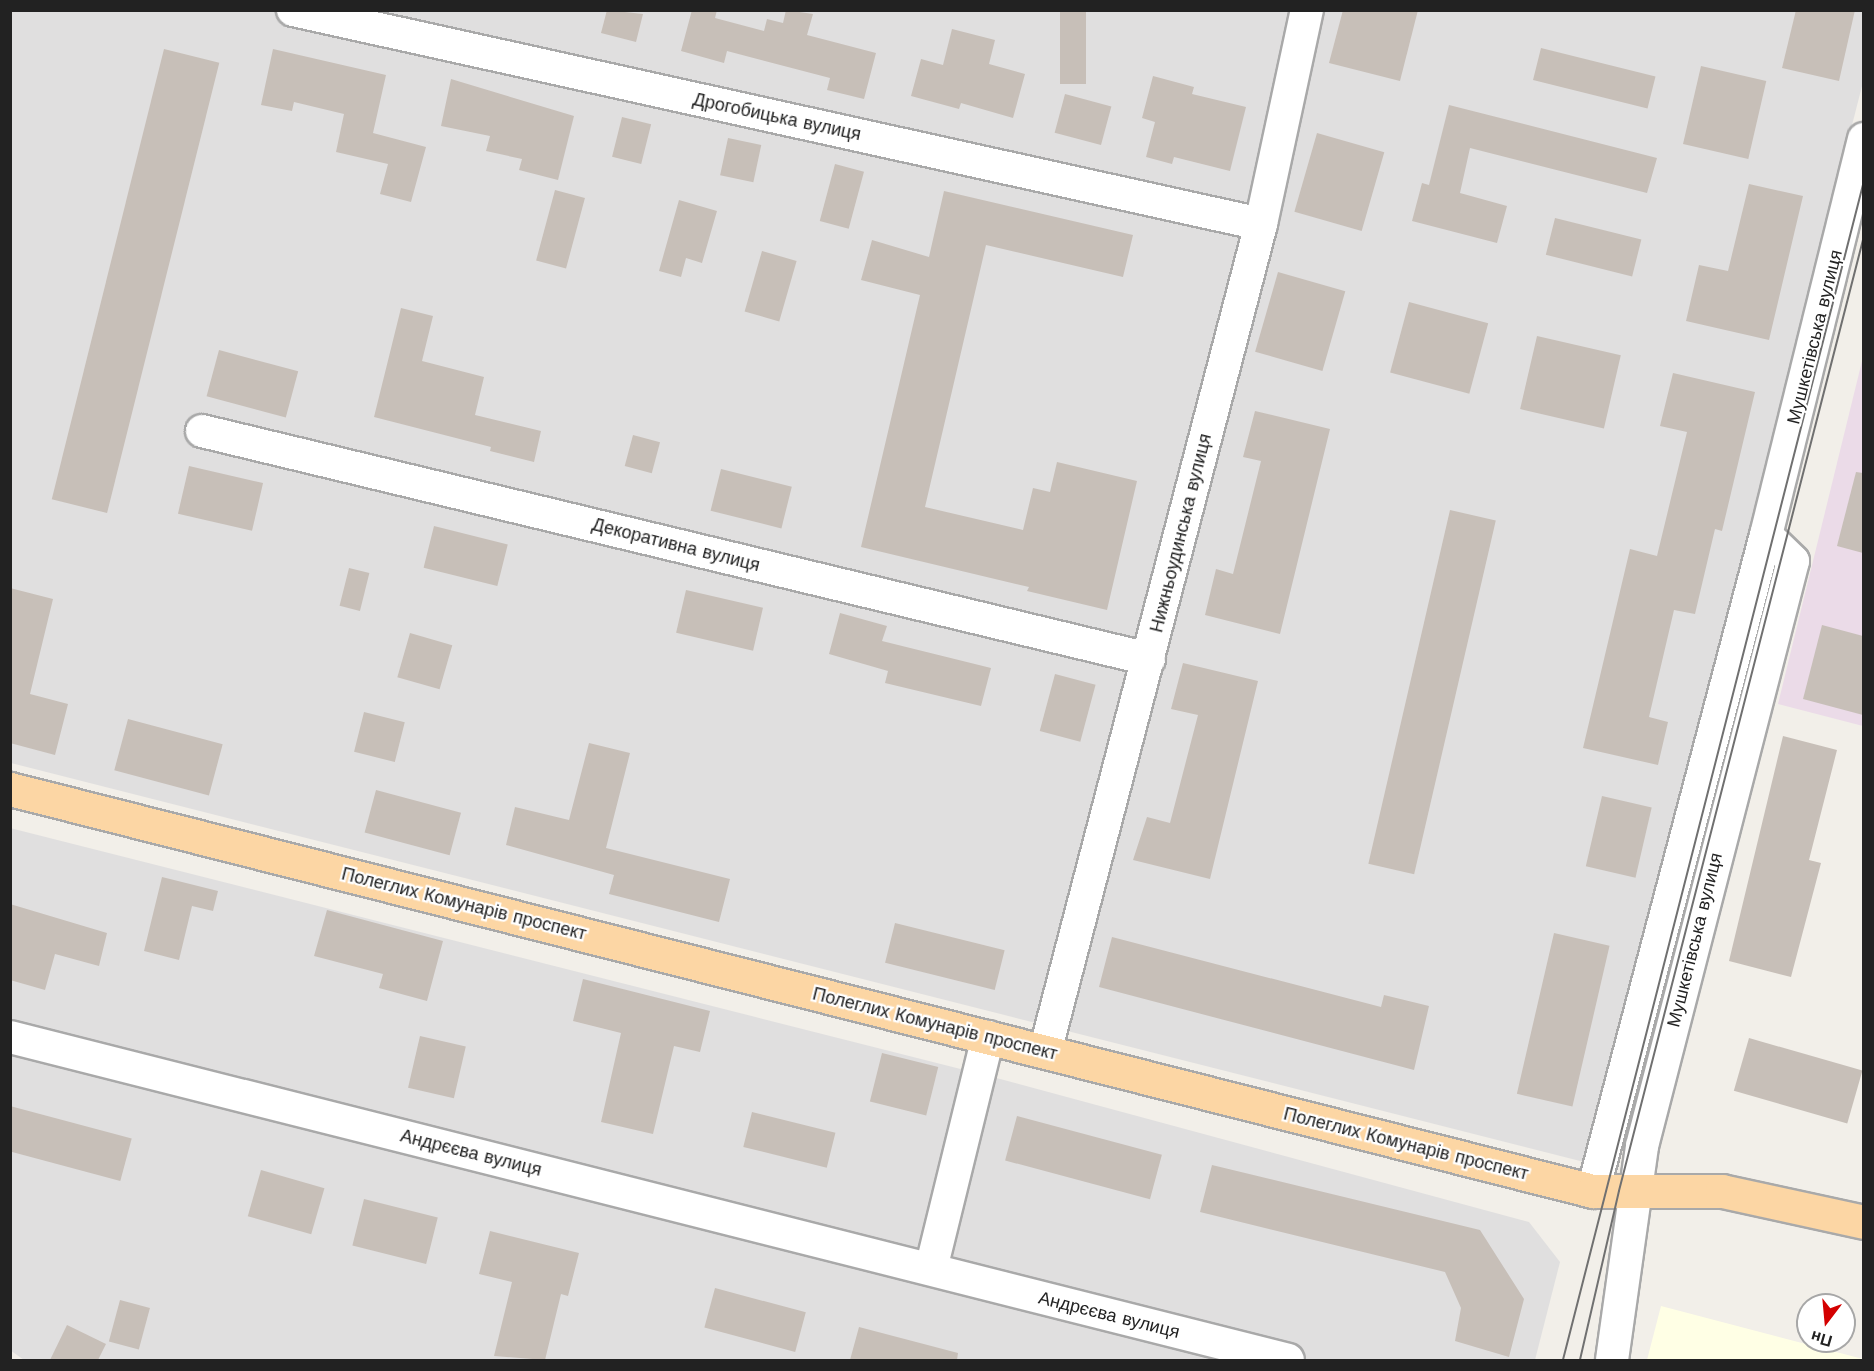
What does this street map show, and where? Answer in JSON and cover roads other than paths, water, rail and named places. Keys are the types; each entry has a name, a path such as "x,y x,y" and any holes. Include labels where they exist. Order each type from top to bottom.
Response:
{"main road":[{"name":"Полеглих Комунарів проспект","path":"10,789 1593,1191 1633,1188 1722,1191 1863,1222"}],"street":[{"name":"Дрогобицька вулиця","path":"293,10 1261,224"},
{"name":"Нижньоудинська вулиця","path":"1045,1052 1261,224 1306,10"},
{"name":"Мушкетівська вулиця","path":"1593,1191 1766,535 1863,139"},
{"name":"Декоративна вулиця","path":"202,431 1149,659"},
{"name":"Мушкетівська вулиця","path":"1612,1360 1633,1188 1793,561 1766,535"},
{"name":"Андрєєва вулиця","path":"10,1037 1288,1360"},
{"path":"931,1269 988,1037"}],"tram line":[{"path":"1563,1360 1864,181"},
{"path":"1580,1360 1619,1191 1864,236"}]}
